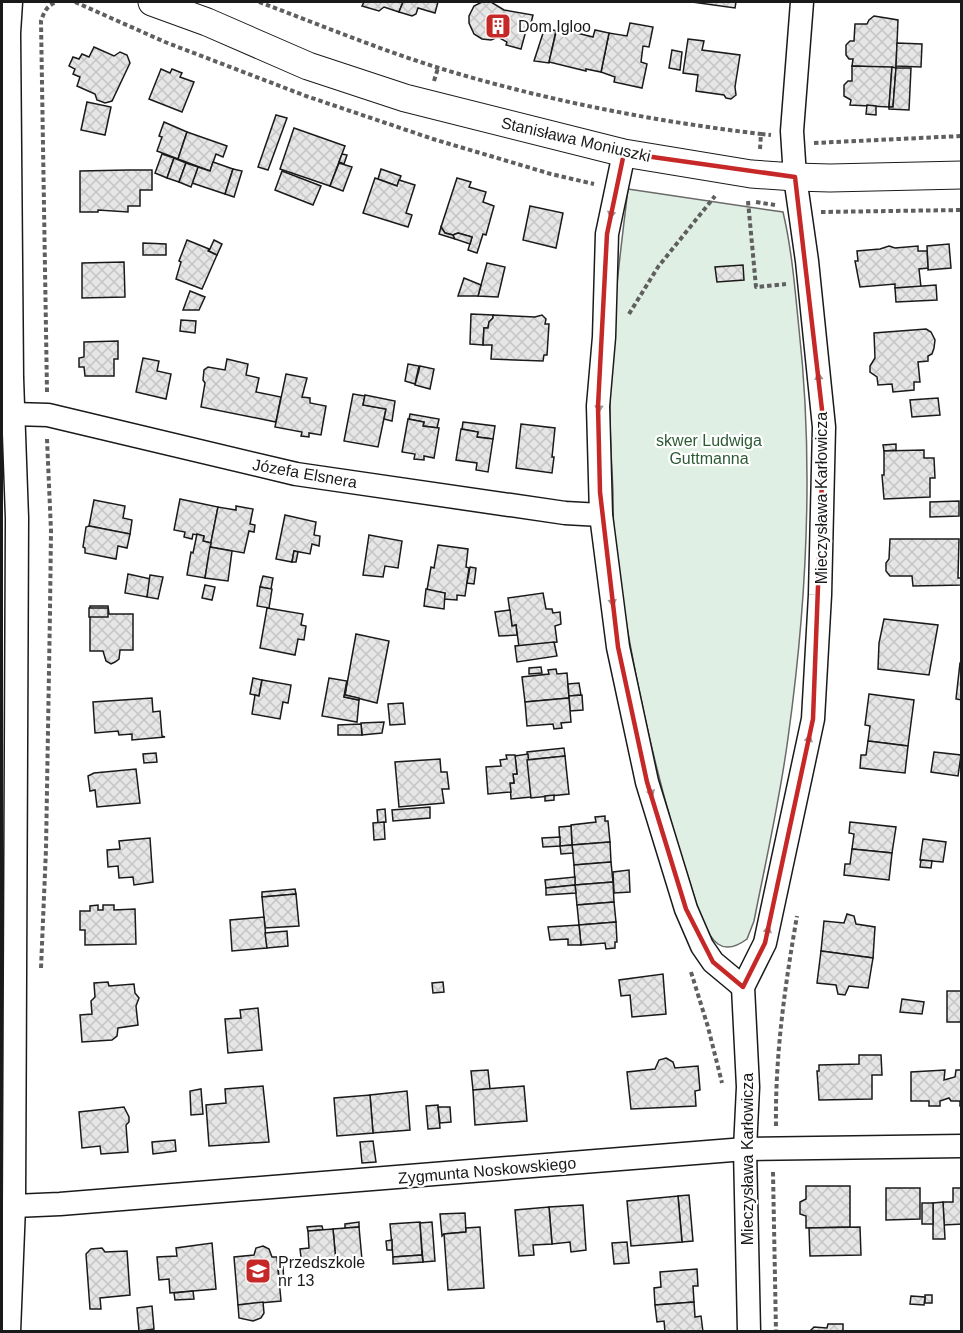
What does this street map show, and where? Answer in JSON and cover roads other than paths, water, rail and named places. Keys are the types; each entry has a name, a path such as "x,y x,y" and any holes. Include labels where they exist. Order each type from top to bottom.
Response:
{"street":[{"path":"9,1332 14,1206 17,518 13,414 9,33 12,2"},
{"name":"Stanisława Moniuszki","path":"152,2 207,22 308,66 405,98 624,153 751,174 795,177 962,175"},
{"name":"Stanisława Moniuszki","path":"176,2 207,22"},
{"name":"Mieczysława Karłowicza","path":"749,1332 745,1149 748,1087 743,987 765,943 813,719 820,595 824,427 809,282 795,177 792,118 802,2"},
{"path":"624,153 607,234 604,337 598,406 601,516 618,647 647,782 686,909 702,946 713,962 743,987"},
{"name":"Józefa Elsnera","path":"13,414 48,415 296,474 565,513 601,516"},
{"name":"Zygmunta Noskowskiego","path":"14,1206 745,1149 962,1146"}],"place":[{"name":"Dom Igloo","path":"498,26"},
{"name":"Przedszkole nr 13","path":"258,1271"}],"park label":[{"name":"skwer Ludwiga Guttmanna","path":"709,449"}]}
